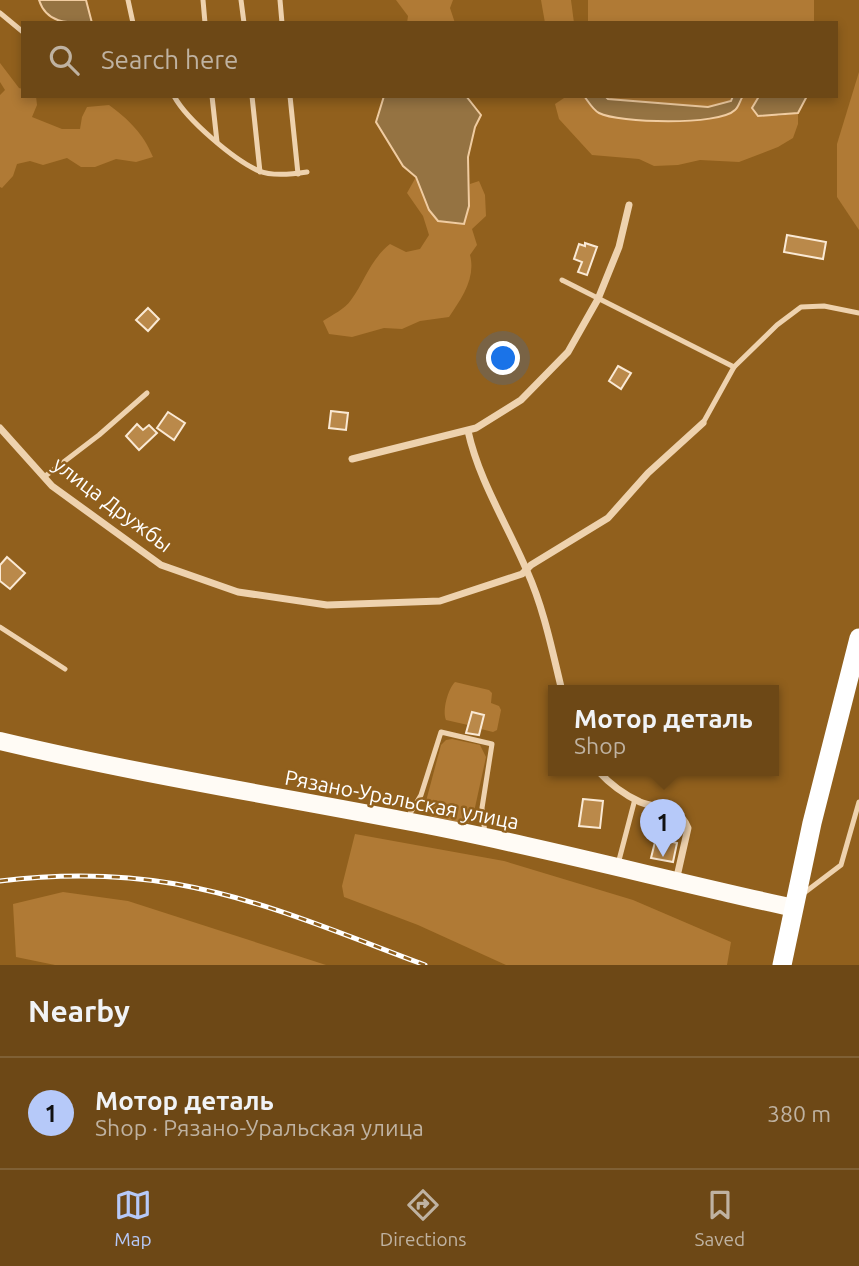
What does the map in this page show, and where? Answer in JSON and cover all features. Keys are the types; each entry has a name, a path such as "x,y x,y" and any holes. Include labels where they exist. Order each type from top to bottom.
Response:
{"highway":[{"path":"782,965 812,823 859,638"}],"main road":[{"name":"Рязано-Уральская улица","path":"0,741 209,786 485,837 675,882 795,904"}],"street":[{"path":"352,460 468,431 521,400 568,352 598,299 619,247 629,205"},
{"name":"улица Дружбы","path":"0,428 52,486 161,565 238,592 327,605 440,601 522,574 608,518 648,473 703,423"},
{"path":"468,431 475,461 527,570 542,609 561,685"},
{"path":"602,776 635,799 672,811 685,820 688,828 675,882"}],"lane":[{"path":"128,0 133,21"},
{"path":"203,0 205,21"},
{"path":"241,0 244,21"},
{"path":"280,0 282,21"},
{"path":"0,13 21,31"},
{"path":"175,98 179,106 217,143 260,172 307,172"},
{"path":"212,98 217,143"},
{"path":"252,98 260,172"},
{"path":"290,98 298,174"},
{"path":"562,281 734,367"},
{"path":"703,423 734,367 777,325 801,307 824,306 859,313"},
{"path":"44,477 148,393"},
{"path":"0,627 65,669"},
{"path":"406,821 421,795 441,732 492,744 482,808 485,837"},
{"path":"617,868 635,799"},
{"path":"795,904 841,865 859,802"}],"shaded area":[{"path":"39,0 86,0 91,21 60,21 43,8"},
{"path":"396,0 453,0 450,8 454,21 407,21 408,16"},
{"path":"541,0 571,0 574,21 545,21"},
{"path":"588,0 814,0 814,21 588,21"},
{"path":"0,63 21,88 21,98 36,98 37,105 32,117 62,129 80,129 87,107 109,105 135,128 153,157 136,162 116,159 95,167 81,167 67,158 43,165 30,161 17,164 13,176 2,188 0,95 5,90 0,82"},
{"path":"859,72 859,230 837,197 837,144"},
{"path":"383,98 468,98 481,115 475,127 468,157 469,206 464,224 438,221 429,210 416,177 403,166 376,122"},
{"path":"564,98 586,98 597,112 610,116 646,121 690,121 725,115 736,109 742,98 758,98 778,116 798,113 798,124 793,138 778,147 739,162 700,160 678,165 654,166 639,159 592,155 559,119 555,104"},
{"path":"586,98 708,107 731,101 732,98 742,98 736,109 725,115 690,121 626,119 599,113"},
{"path":"733,98 732,101 708,107 608,99"},
{"path":"758,98 806,98 798,113 758,116 752,108"},
{"path":"416,177 429,210 469,206 470,184 479,181 485,195 486,216 472,229 477,245 470,255 471,272 463,295 449,317 420,321 402,329 384,328 352,337 329,334 323,321 348,303 383,250 390,244 406,252 420,249 429,235 423,216 407,193"},
{"path":"455,682 492,693 491,703 499,706 501,710 497,730 493,732 481,729 484,715 472,712 468,725 446,720 446,700"},
{"path":"452,739 480,745 486,757 472,821 466,824 431,816 425,805 441,745"},
{"path":"355,834 504,861 633,900 731,942 727,965 506,965 418,925 344,897 342,886"},
{"path":"63,892 128,901 326,965 55,965 16,957 13,904"}],"building":[{"path":"787,235 826,242 823,259 784,252"},
{"path":"585,243 597,247 587,275 578,272 582,262 574,259 579,244 585,246"},
{"path":"148,308 159,319 148,331 136,320"},
{"path":"618,366 631,373 621,389 609,381"},
{"path":"331,411 348,413 346,430 329,428"},
{"path":"168,412 185,423 174,440 157,428"},
{"path":"137,424 143,430 149,425 157,433 139,450 126,436"},
{"path":"7,557 25,573 10,589 0,581 0,565"},
{"path":"472,712 484,715 479,735 466,733"},
{"path":"583,799 603,801 600,828 579,826"},
{"path":"656,838 677,843 673,862 651,858"}],"railway":[{"path":"0,881 88,876 176,884 271,908 425,965"}],"place":[{"name":"Мотор деталь","path":"663,857"}]}
